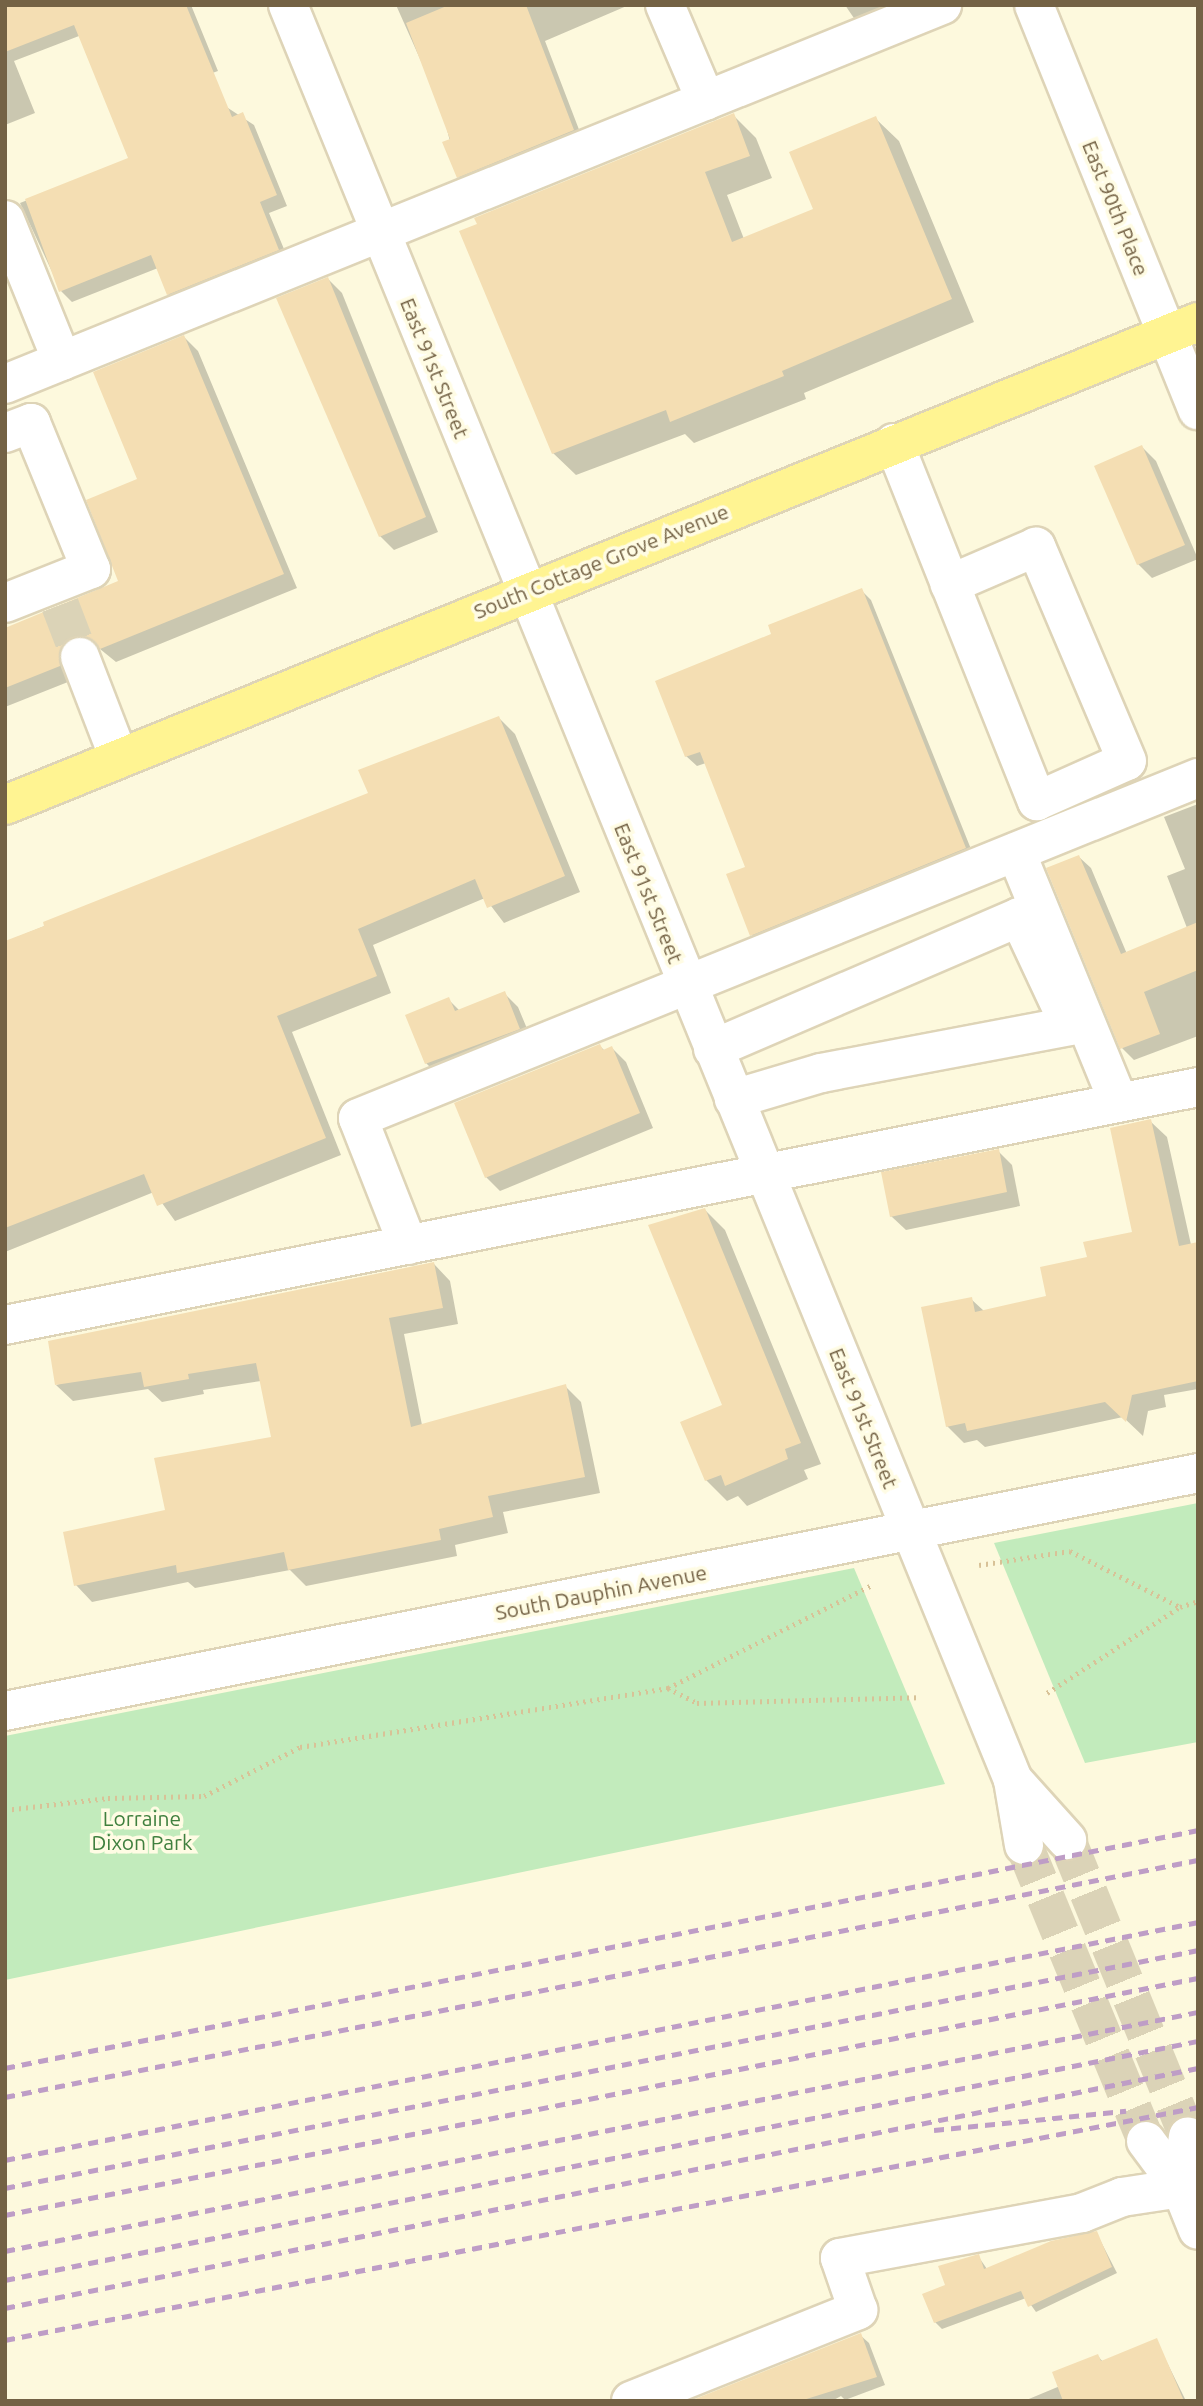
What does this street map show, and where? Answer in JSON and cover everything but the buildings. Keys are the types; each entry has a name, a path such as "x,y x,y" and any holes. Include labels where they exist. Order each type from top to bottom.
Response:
{"main road":[{"name":"South Cottage Grove Avenue","path":"5,805 526,591 1182,328"}],"street":[{"name":"East 91st Street","path":"288,5 1013,1780 1024,1845"},
{"path":"665,5 706,101"},
{"path":"5,384 943,5"},
{"name":"East 90th Place","path":"1034,5 1182,328 1198,410"},
{"path":"5,220 62,361"},
{"path":"5,433 32,423 91,569 56,595 5,603"},
{"path":"894,443 950,584 1037,801 1127,761 1036,547 950,584"},
{"path":"80,657 119,758"},
{"path":"408,1245 358,1118 1198,779"},
{"path":"1016,852 1119,1103"},
{"path":"713,1049 1019,917 1070,1026 821,1073 733,1099"},
{"path":"5,1325 1198,1087"},
{"name":"South Dauphin Avenue","path":"5,1711 1198,1473"},
{"name":"East 91st Street","path":"1013,1780 1067,1840"},
{"path":"1181,2188 1188,2136"},
{"path":"1146,2141 1181,2188 1198,2230"},
{"path":"631,2401 859,2310 840,2258 1082,2213 1122,2197 1181,2188"}],"path":[{"path":"979,1565 1070,1550 1180,1607"},
{"path":"5,1810 108,1798 204,1796 300,1747 668,1688 872,1585"},
{"path":"1047,1693 1180,1607 1198,1601"},
{"path":"668,1688 697,1703 919,1697"}],"green space":[{"path":"1198,1503 1198,1742 1085,1763 994,1543"},
{"name":"Lorraine Dixon Park","path":"854,1568 945,1784 5,1980 5,1736"}],"tunnel":[{"path":"60,605 80,657"},
{"path":"1067,1840 1188,2136"},
{"path":"1024,1845 1146,2141"}],"railway":[{"path":"5,2068 1198,1830"},
{"path":"5,2097 1198,1860"},
{"path":"5,2160 1198,1922"},
{"path":"5,2188 1198,1950"},
{"path":"5,2215 1198,1978"},
{"path":"5,2251 1198,2012"},
{"path":"5,2280 1198,2041"},
{"path":"5,2308 1198,2068"},
{"path":"5,2340 1198,2107"},
{"path":"934,2130 1126,2111"}]}
